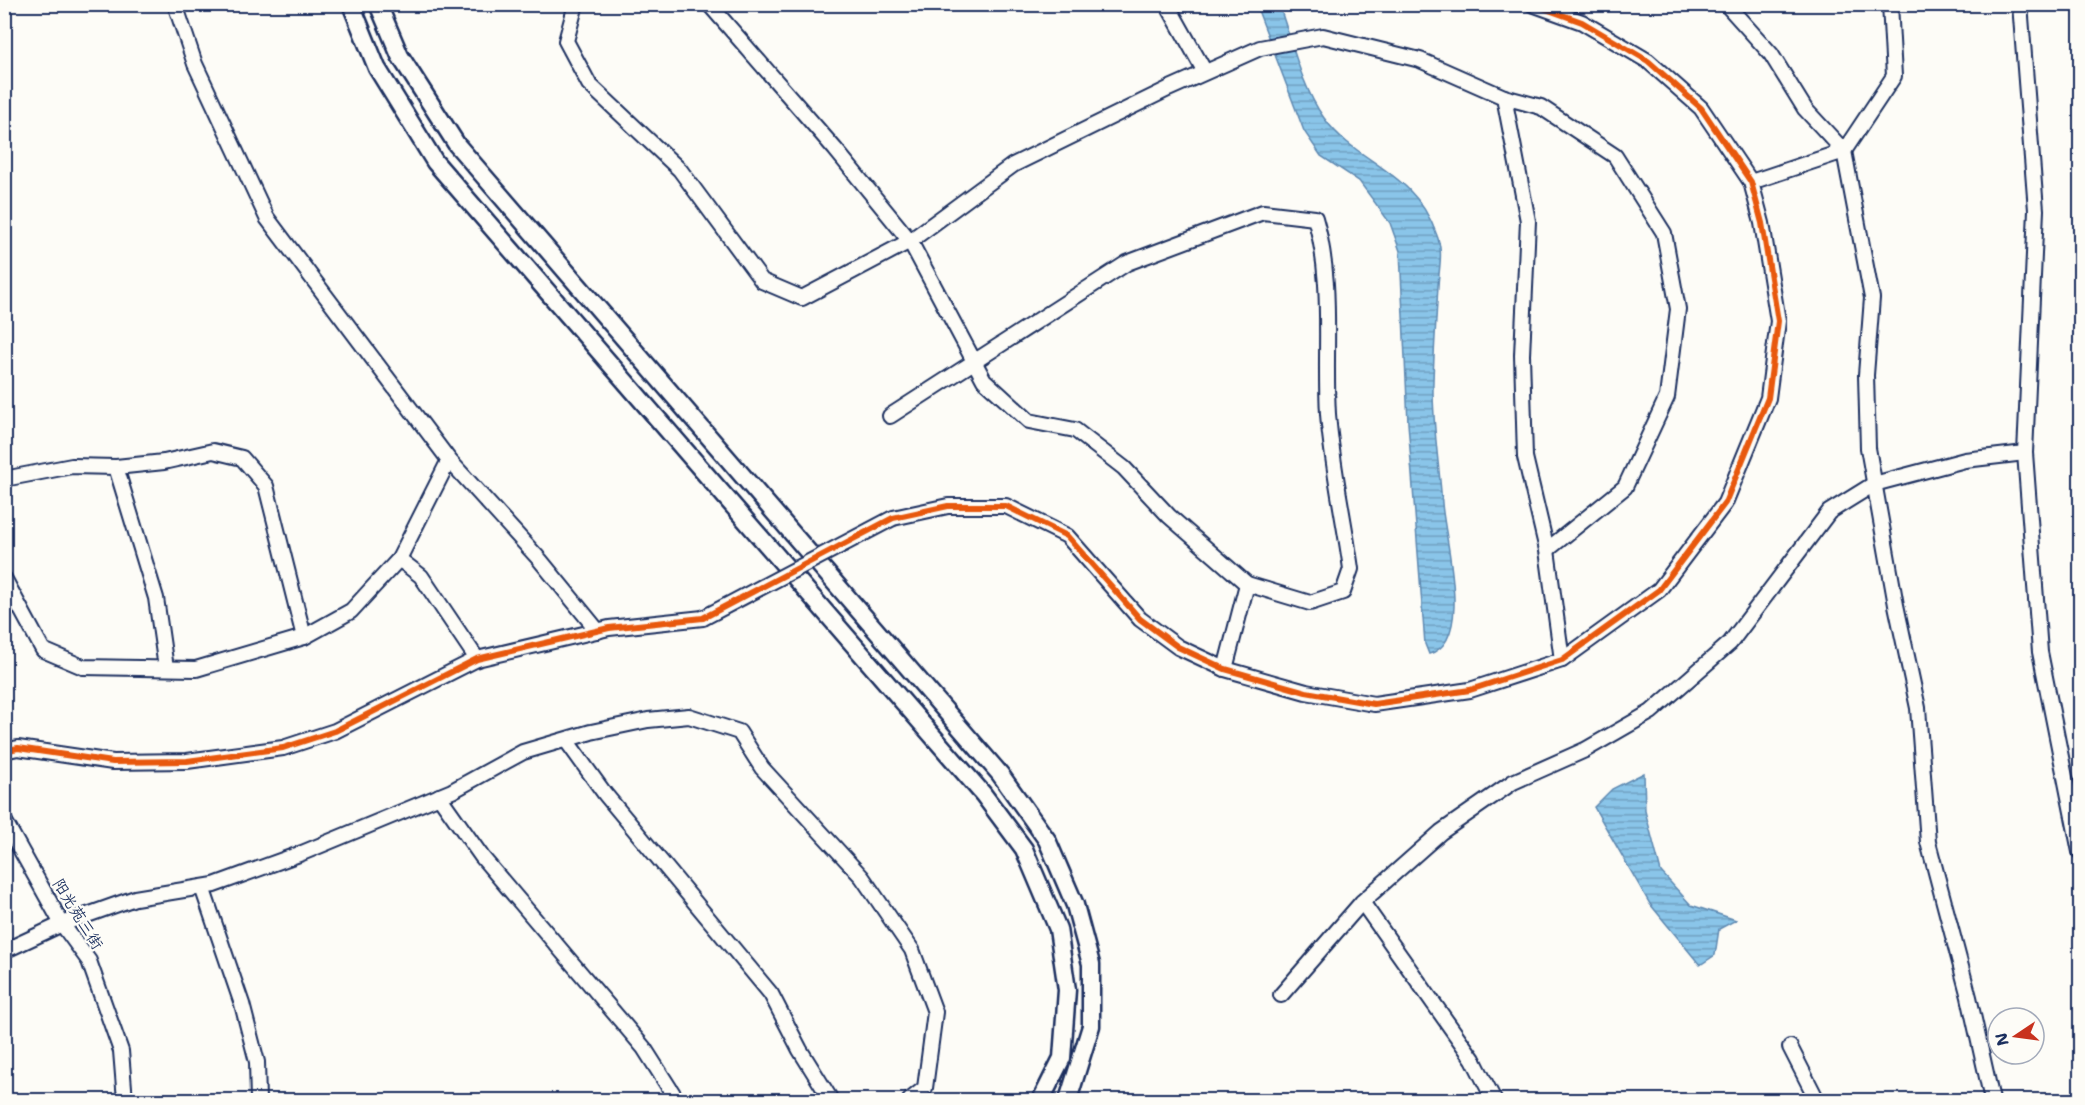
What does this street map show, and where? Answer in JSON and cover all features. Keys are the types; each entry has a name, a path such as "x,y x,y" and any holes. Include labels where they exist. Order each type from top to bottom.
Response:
{"street":[{"path":"175,4 195,64 267,218 449,460 540,560 598,631"},
{"path":"351,4 377,68 435,162 983,794 1024,849 1058,929 1067,990 1062,1058 1041,1101"},
{"path":"378,4 400,56 458,145 1000,774 1047,840 1075,905 1091,964 1091,1026 1068,1101"},
{"path":"576,4 566,41 588,84 680,170 762,280 802,298 910,241 1013,165 1204,72 1260,48 1323,36 1420,60 1504,97 1541,107 1615,156 1664,233 1678,309 1667,397 1624,487 1547,550"},
{"path":"709,4 835,149 910,241 976,363 984,380 1029,421 1075,430 1124,468 1169,516 1247,584 1310,603 1343,592 1351,569 1328,415 1328,308 1323,245 1315,218 1263,212 1127,263 976,363 890,416"},
{"path":"1167,4 1204,72"},
{"path":"4,751 18,748 113,762 134,762 187,761 283,748 335,731 477,659 598,631 703,618 893,518 948,506 1006,506 1067,536 1140,619 1178,647 1225,669 1306,692 1374,704 1470,690 1562,660 1659,590 1725,503 1768,398 1778,321 1762,223 1751,182 1701,108 1648,61 1582,22 1532,4"},
{"path":"1726,4 1772,54 1805,109 1844,151 1872,298 1866,375 1868,448 1918,708 1928,842 1969,997 1992,1101"},
{"path":"1751,182 1844,151 1894,76 1890,4"},
{"path":"2020,4 2036,210 2025,453 2040,652 2080,852"},
{"path":"1504,97 1528,221 1522,355 1525,457 1547,550 1562,660"},
{"path":"4,478 72,466 116,467 164,462 213,451 242,458 266,486 304,637"},
{"path":"1281,995 1362,902 1441,832 1514,782 1585,750 1651,712 1730,643 1829,512 1874,484 1965,460 2025,453"},
{"path":"4,578 43,651 83,666 196,669 304,637 351,611 399,560 449,460"},
{"path":"116,467 156,598 165,668"},
{"path":"399,560 421,576 477,659"},
{"path":"1225,669 1247,584"},
{"path":"4,951 62,924 135,898 202,887 302,854 440,796 524,752 648,720 689,716 739,732 762,768 862,877 912,950 935,1012 925,1088 910,1101"},
{"path":"566,740 605,794 771,994 800,1050 831,1101"},
{"path":"440,796 489,866 644,1047 677,1101"},
{"name":"阳光苑三街","path":"4,820 62,924 89,961 121,1051 125,1101"},
{"path":"202,887 242,1004 257,1062 258,1101"},
{"path":"1362,902 1473,1059 1494,1101"},
{"path":"1790,1047 1817,1101"}],"water":[{"path":"1256,5 1279,5 1303,78 1324,118 1337,134 1399,181 1413,195 1426,212 1440,246 1433,381 1434,411 1442,503 1454,587 1454,610 1451,630 1443,645 1429,654 1425,644 1408,423 1400,251 1390,223 1359,181 1321,156 1304,131"},
{"path":"1644,773 1645,811 1661,872 1691,905 1736,920 1719,929 1715,955 1700,965 1650,904 1594,807 1612,789"}],"cycle path":[{"path":"4,751 18,748 113,762 187,761 283,748 335,731 477,659 609,628 703,618 893,518 948,506 1006,506 1067,536 1140,619 1178,647 1225,669 1306,692 1374,704 1470,690 1562,660 1659,590 1725,503 1768,398 1778,321 1762,223 1751,182 1701,108 1648,61 1582,22 1532,4"}]}
